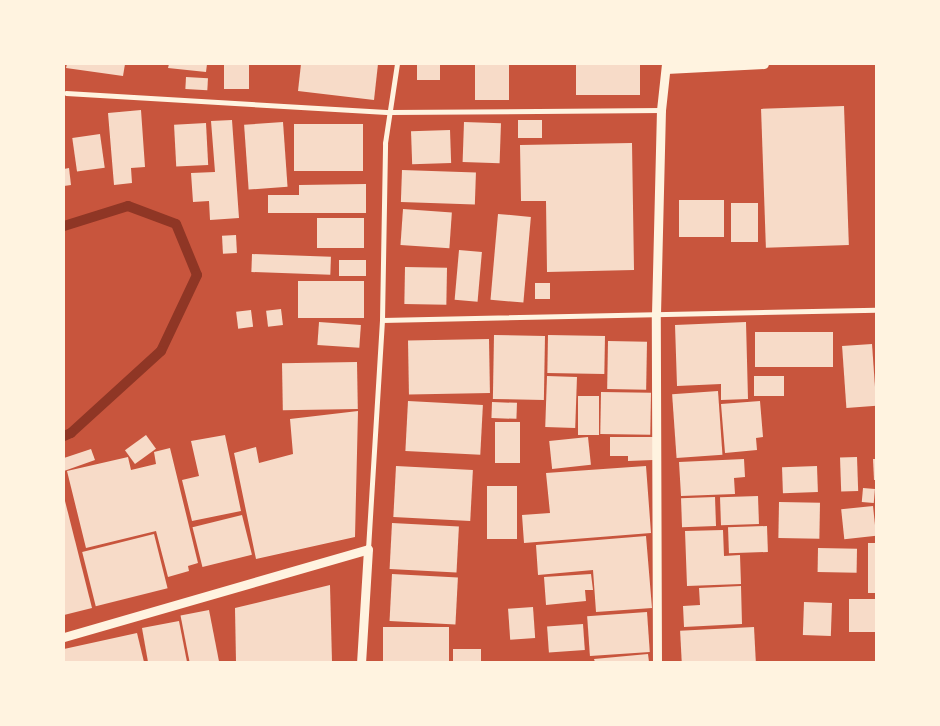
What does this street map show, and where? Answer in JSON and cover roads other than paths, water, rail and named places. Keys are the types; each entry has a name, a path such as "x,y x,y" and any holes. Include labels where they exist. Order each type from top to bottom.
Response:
{"street":[{"path":"360,662 382,320 385,143 397,64"},
{"path":"656,662 656,314 661,110 666,66 764,64"},
{"path":"66,93 390,112 661,110"},
{"path":"382,320 876,310"},
{"path":"64,637 368,549"}],"waterway":[{"path":"64,226 128,206 176,224 197,275 161,351 71,433 64,436"}]}
